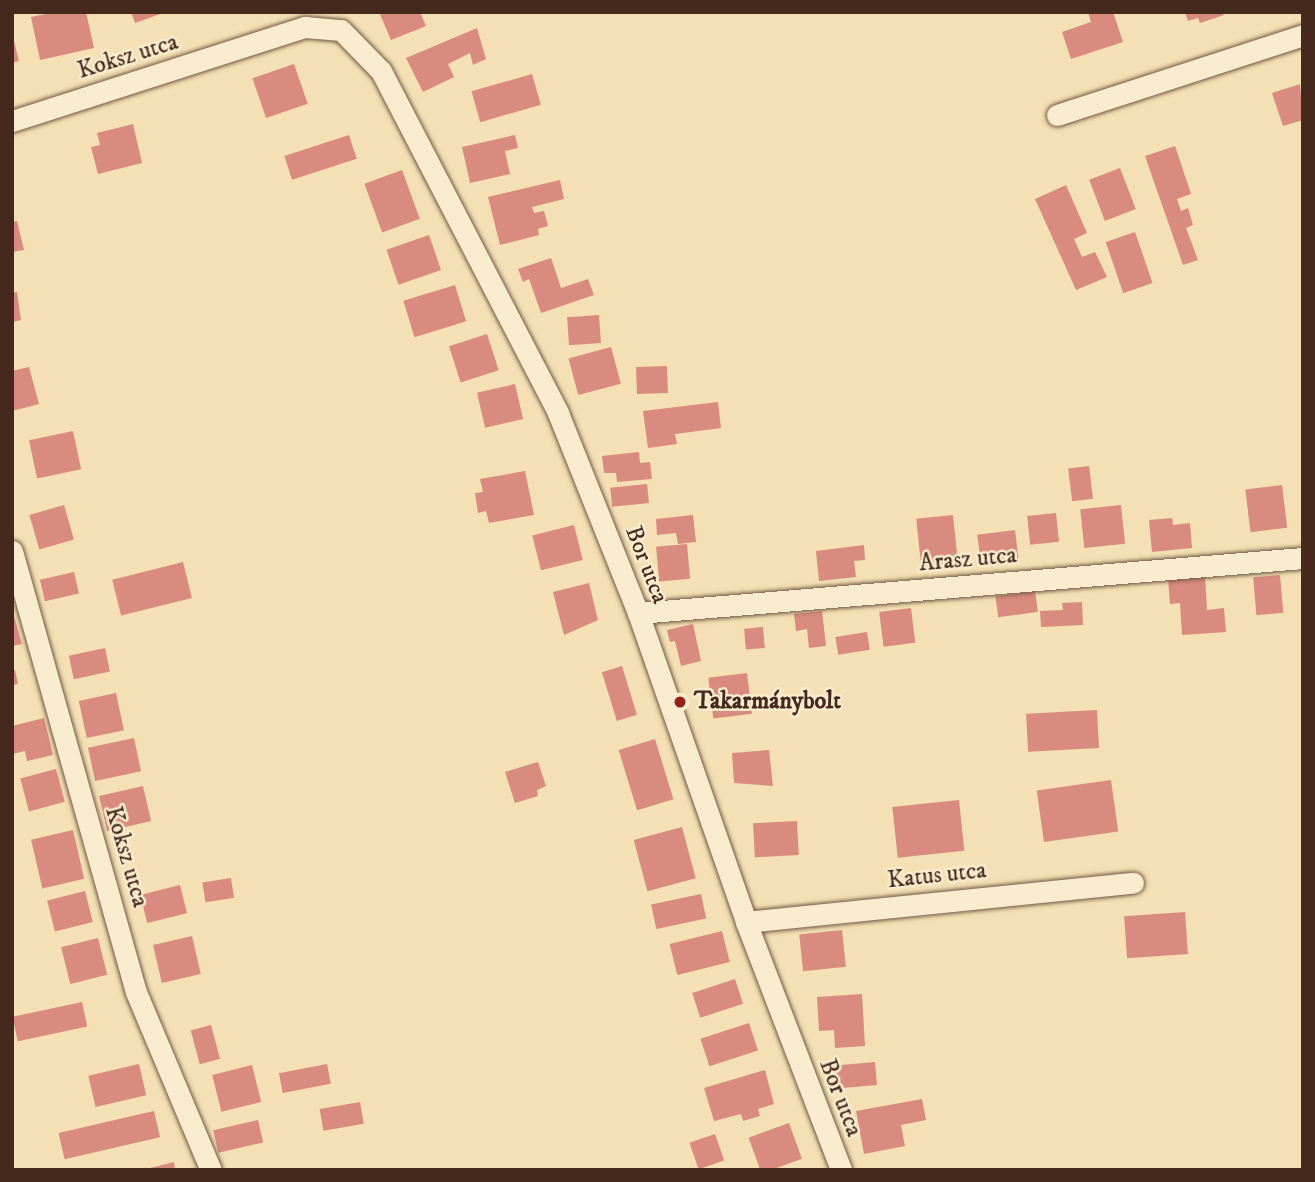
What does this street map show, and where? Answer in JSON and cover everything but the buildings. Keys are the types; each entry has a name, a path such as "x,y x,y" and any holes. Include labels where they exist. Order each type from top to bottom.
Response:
{"street":[{"name":"Koksz utca","path":"12,121 305,27 343,21"},
{"name":"Bor utca","path":"343,21 381,71 558,413 638,613 746,922 841,1170"},
{"path":"1057,115 1303,34"},
{"name":"Koksz utca","path":"12,551 136,992 211,1170"},
{"name":"Arasz utca","path":"638,613 1303,558"},
{"name":"Katus utca","path":"746,922 1133,883"}],"place":[{"name":"Takarmánybolt","path":"680,702"}]}
